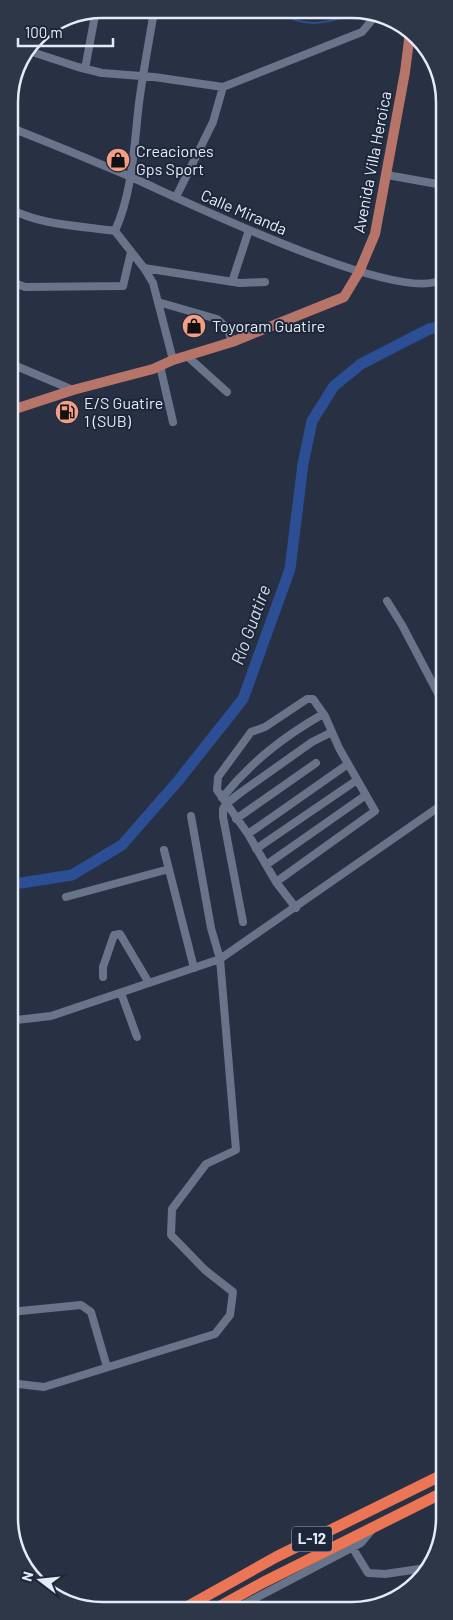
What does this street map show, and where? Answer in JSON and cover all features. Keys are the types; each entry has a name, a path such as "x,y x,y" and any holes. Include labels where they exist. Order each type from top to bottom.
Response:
{"highway":[{"name":"L-12","path":"197,1602 276,1557 435,1478"},
{"name":"L-12","path":"229,1602 435,1496"}],"main road":[{"name":"Avenida Villa Heroica","path":"18,409 73,390 160,366 173,360 232,342 344,297 359,272 376,234 409,40"}],"street":[{"path":"85,69 94,18"},
{"path":"115,230 122,215 130,177 153,18"},
{"path":"33,52 102,73 143,76 223,87 362,32 372,20"},
{"path":"176,197 212,122 223,87"},
{"name":"Calle Miranda","path":"18,130 249,230 359,272 392,281 436,282"},
{"path":"387,174 436,184"},
{"path":"18,213 58,223 115,230 153,283 173,360"},
{"path":"232,282 249,230"},
{"path":"18,284 25,287 122,286 131,252"},
{"path":"144,268 240,283 265,282"},
{"path":"158,302 217,320 228,329 232,342"},
{"path":"187,356 227,392"},
{"path":"160,366 173,422"},
{"path":"18,367 73,390"},
{"path":"387,601 402,625 436,689"},
{"path":"276,882 375,811 313,699 307,699 265,727 252,732 218,777 217,790 248,834 276,882 296,908"},
{"path":"243,922 223,817 224,801 260,756 297,729 323,714"},
{"path":"224,801 312,742 332,732"},
{"path":"236,819 316,763"},
{"path":"248,834 348,764"},
{"path":"256,849 357,780"},
{"path":"266,865 366,795"},
{"path":"18,1020 51,1016 220,959 436,809"},
{"path":"18,1384 44,1386 215,1334 230,1315 233,1292 205,1270 171,1235 172,1210 183,1194 206,1164 236,1150 220,959 211,928 190,816"},
{"path":"164,850 194,968"},
{"path":"66,897 170,869"},
{"path":"103,977 103,967 114,935 120,934 149,983"},
{"path":"121,993 137,1037"},
{"path":"18,1311 81,1305 91,1312 107,1367"},
{"name":"L-12","path":"250,1602 361,1543 375,1526"},
{"path":"352,1547 368,1572 385,1574 418,1569"}],"waterway":[{"path":"291,18 310,23 341,18"},
{"name":"Río Guatire","path":"18,883 72,875 122,845 178,781 243,699 290,569 303,464 312,421 334,386 361,364 429,329 436,328"}],"place":[{"name":"Creaciones Gps Sport","path":"118,160"},
{"name":"Toyoram Guatire","path":"194,326"},
{"name":"E/S Guatire 1 (SUB)","path":"67,412"}]}
